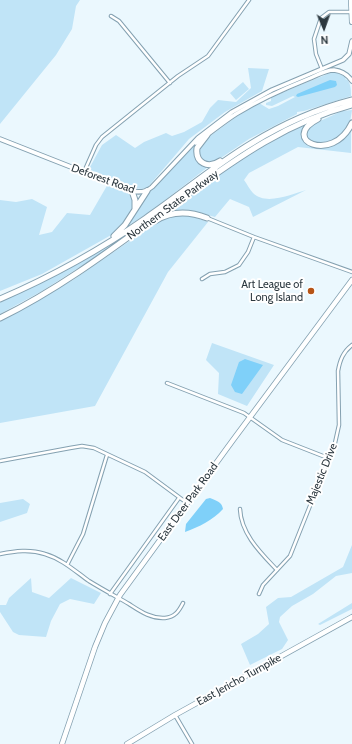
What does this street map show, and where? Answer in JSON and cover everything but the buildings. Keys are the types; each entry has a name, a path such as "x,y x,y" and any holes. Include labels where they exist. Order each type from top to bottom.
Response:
{"highway":[{"name":"Northern State Parkway","path":"0,318 70,278 230,163 258,145 302,122 352,100"},
{"name":"Northern State Parkway","path":"0,299 84,257 148,217 244,148 269,133 299,118 340,105 352,104"},
{"path":"340,105 308,125 304,133 306,141 316,146 332,144 345,135 352,124"},
{"path":"207,135 198,146 196,152 199,160 204,164 216,164 244,148"},
{"path":"132,191 135,200 135,210"},
{"path":"84,257 117,233 135,210 147,191"},
{"path":"135,232 160,218 171,214 188,213 207,218"}],"main road":[{"path":"352,0 352,22"},
{"name":"East Deer Park Road","path":"62,744 95,647 118,598 250,416 352,280"},
{"name":"East Jericho Turnpike","path":"127,744 174,715 352,617"}],"street":[{"path":"84,172 102,136 189,68 208,56 249,0"},
{"path":"322,69 316,54 314,39 321,18 329,12 352,12"},
{"path":"110,16 119,20 170,83"},
{"name":"Deforest Road","path":"0,139 132,191 147,191 213,126 244,105 272,90 345,59 349,54 352,41"},
{"name":"Deforest Road","path":"191,146 229,119 260,100 323,73 331,70 339,71 348,76 352,81"},
{"path":"207,218 254,237 352,272"},
{"path":"202,279 210,274 225,272 239,265 248,252 254,237"},
{"name":"Majestic Drive","path":"259,594 263,585 286,562 335,443 339,425 339,362 342,355 352,345"},
{"path":"167,383 250,416 282,440 328,458"},
{"path":"0,461 82,446 94,448 145,472 187,503"},
{"path":"67,565 83,534 107,455"},
{"path":"110,594 180,498"},
{"path":"240,509 240,520 253,543 278,570"},
{"path":"0,554 23,551 34,551 45,554 67,565 110,594 147,615 165,618 175,614 183,603"},
{"path":"174,715 192,744"}],"shaded area":[{"path":"0,0 80,0 76,6 72,29 56,55 0,124"},
{"path":"248,68 269,69 262,91 225,112 189,139 148,187 142,189 133,188 90,172 90,167 102,145 116,135 135,148 144,142 166,133 172,136 184,132 202,122 210,108 218,100 236,102 251,88"},
{"path":"336,72 345,77 346,80 347,79 351,96 297,112 297,114 249,139 215,162 207,163 201,159 198,148 202,142 240,114 259,103 269,109 278,106 295,97 293,96 272,106 266,105 266,103 271,101 271,98 274,96 330,73"},
{"path":"243,82 249,89 236,100 230,93"},
{"path":"352,110 347,128 337,138 326,142 315,143 306,137 307,127 342,111"},
{"path":"303,124 303,139 305,142 314,147 329,146 350,131 351,153 298,147 249,173 244,180 253,193 258,197 265,199 279,198 306,190 253,217 249,207 230,199 215,217 192,211 168,211 248,153"},
{"path":"195,145 197,159 208,167 151,211 126,227 125,226 153,187 169,169"},
{"path":"108,184 126,190 132,197 133,202 130,214 113,234 42,274 0,291 0,200 16,202 32,199 47,207 39,235 52,232 67,213 90,215"},
{"path":"178,214 191,216 208,222 168,272 95,406 0,423 0,321 73,280 163,218"},
{"path":"117,241 94,258 42,291 0,314 0,301 76,265"},
{"path":"212,343 274,365 247,406 218,394 219,373 206,360"},
{"path":"23,499 30,504 27,513 0,522 0,503"},
{"path":"352,545 352,573 336,576 313,594 292,606 280,617 279,622 288,640 282,649 250,665 241,644 258,634 269,624 266,607 278,598 291,597 343,567"},
{"path":"31,578 32,592 49,598 71,578 101,593 94,604 70,599 60,604 51,621 46,637 19,635 13,632 0,612 0,605 6,605 9,598"},
{"path":"352,603 352,609 320,625 318,624"}],"water":[{"path":"330,80 336,81 337,85 335,87 298,97 296,96 297,94"},
{"path":"245,359 263,365 242,394 235,392 231,385 239,362"},
{"path":"210,498 220,503 223,509 206,523 185,532 186,524 206,499"}],"place":[{"name":"Art League of Long Island","path":"311,291"}]}
